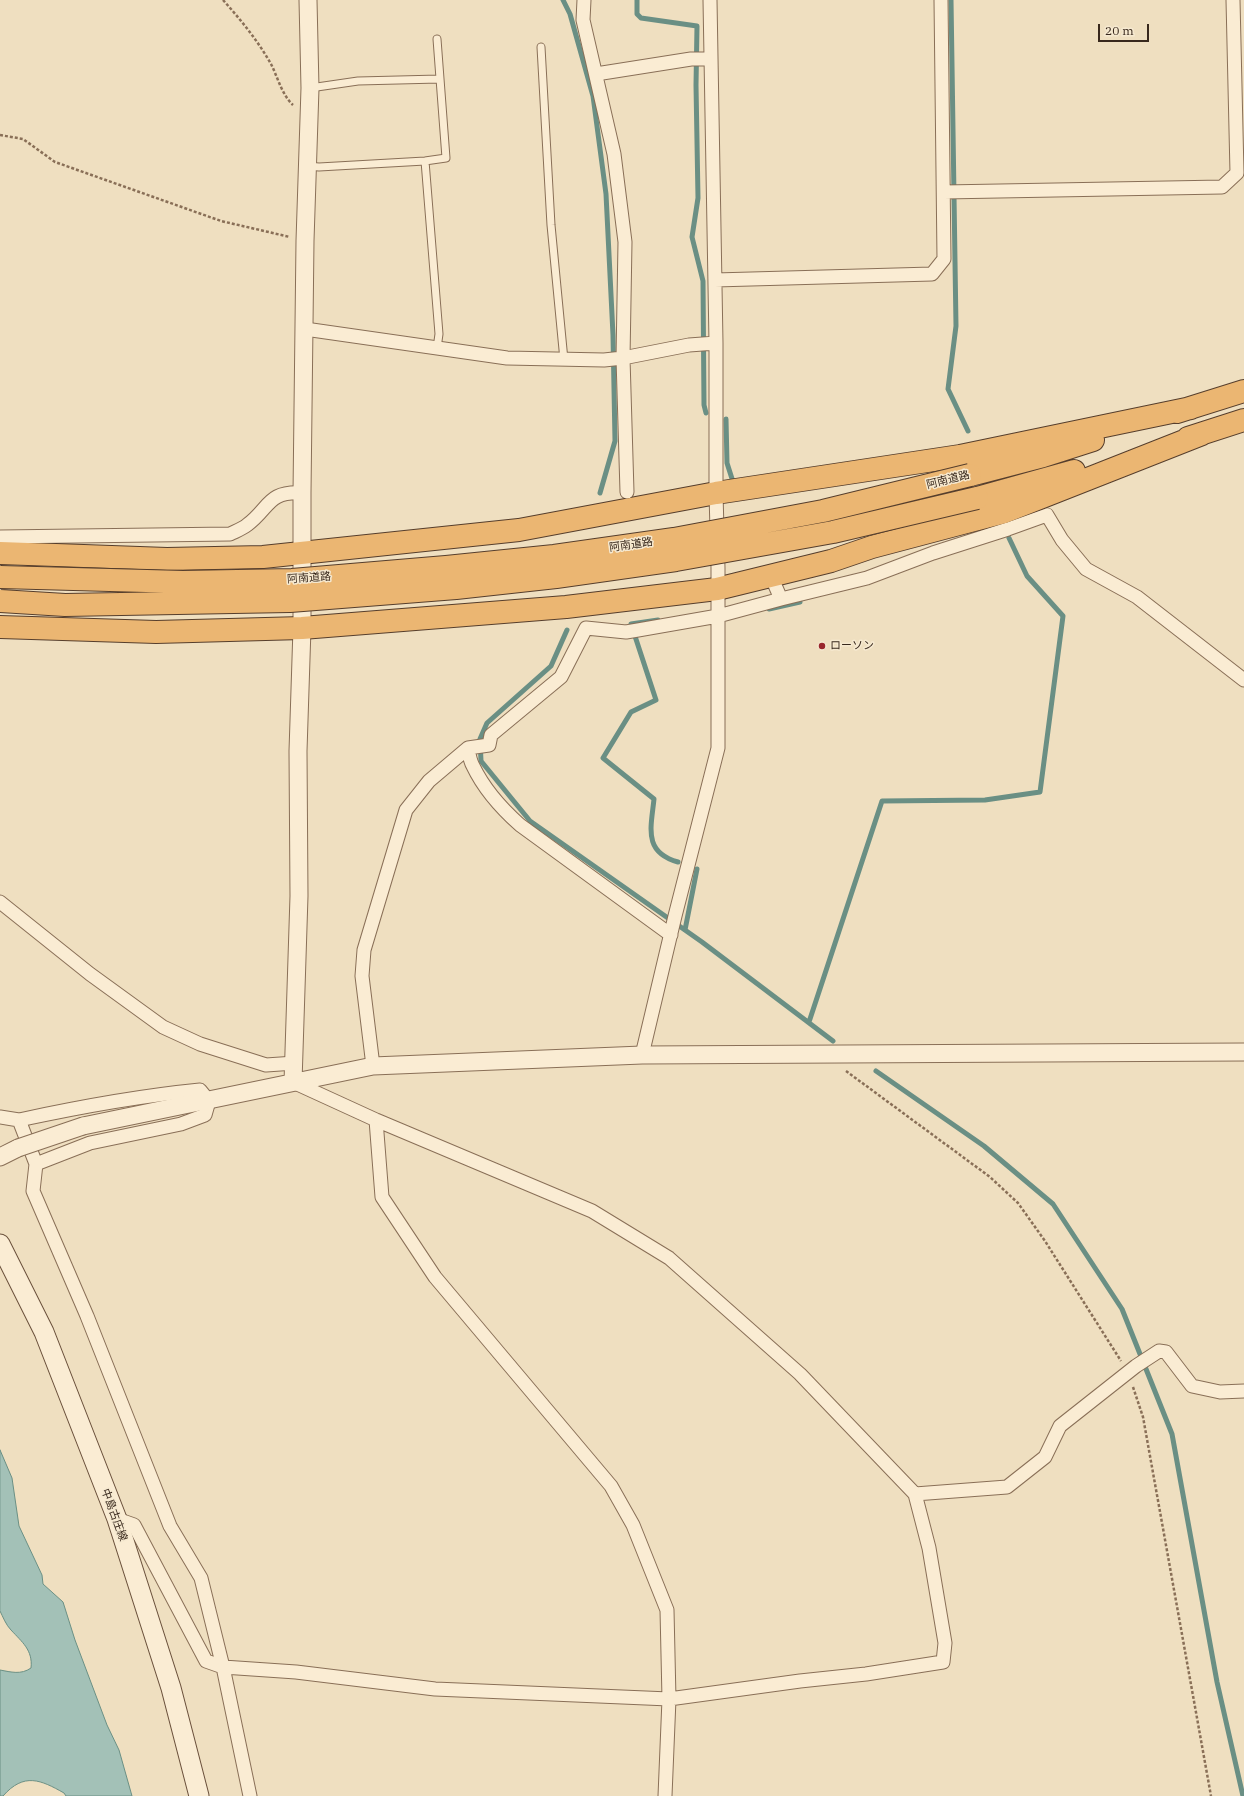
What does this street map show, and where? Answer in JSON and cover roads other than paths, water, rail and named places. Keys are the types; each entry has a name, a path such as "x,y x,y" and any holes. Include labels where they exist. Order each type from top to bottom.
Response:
{"highway":[{"name":"阿南道路","path":"0,577 183,582 292,580 523,559 690,536 823,511 1043,456 1244,391"},
{"path":"0,553 167,560 263,557 519,530 716,493 960,456 1191,408"},
{"name":"阿南道路","path":"0,601 65,604 290,601 456,588 556,577 676,560 832,532 977,498 1202,434 1244,420"},
{"path":"0,627 156,632 302,628 566,607 717,589 831,561 872,547 1004,512 1202,434"}],"main road":[{"name":"中島古庄線","path":"0,1244 44,1332 117,1519 171,1688 199,1796"}],"street":[{"path":"294,1082 299,896 298,751 302,628 306,166 310,88 308,0"},
{"path":"584,0 583,20 614,154 625,242 621,358 627,492"},
{"path":"642,1055 671,932 718,748 718,532 708,343 714,280 701,59 710,0"},
{"path":"714,280 932,274 944,259 950,192 941,0"},
{"path":"950,192 1222,186 1237,173 1232,0"},
{"path":"596,74 701,59"},
{"path":"305,329 507,358 564,360 604,360 621,358 708,343"},
{"path":"0,538 230,534 247,525 277,496 288,492 302,493"},
{"path":"373,1066 362,976 364,950 406,810 429,781 470,747 489,746 491,735 561,677 586,628 632,631 718,616 867,578 933,553 1047,515 1062,540 1086,570 1137,598 1244,680"},
{"path":"771,576 780,599"},
{"path":"470,747 472,764 479,776 508,814 520,825 671,932"},
{"path":"0,902 90,974 163,1027 200,1044 266,1065 295,1063"},
{"path":"0,1157 18,1148 82,1126 373,1066 642,1055 1244,1052"},
{"path":"117,1519 134,1525 206,1660 223,1667 296,1672 435,1689 670,1699 800,1681 866,1674 943,1662 946,1643 929,1548 915,1494 800,1374 670,1258 592,1211 376,1120 294,1082"},
{"path":"0,1117 19,1120 79,1107 175,1092 200,1090 209,1101"},
{"path":"36,1164 90,1143 181,1124 205,1115 209,1101"},
{"path":"19,1120 36,1164 33,1191 87,1316 170,1526 201,1578 223,1667 250,1796"},
{"path":"376,1120 382,1197 435,1277 611,1486 633,1525 667,1610 670,1699 665,1796"},
{"path":"915,1494 1007,1487 1045,1457 1060,1426 1136,1366 1159,1351 1166,1352 1192,1386 1220,1392 1244,1392"}],"lane":[{"path":"306,166 319,167 426,161 446,158 437,39"},
{"path":"541,47 552,225 564,360"},
{"path":"310,88 358,81 439,78"},
{"path":"426,161 439,334 437,348"}],"water":[{"path":"0,1450 12,1478 19,1526 42,1575 43,1584 63,1602 75,1640 107,1725 119,1750 132,1796 66,1796 64,1793 40,1782 25,1781 11,1788 3,1796 0,1796 0,1670 8,1672 23,1672 31,1668 31,1662 26,1647 8,1626 0,1611"}],"waterway":[{"path":"563,0 570,14 593,96 606,194 613,335 615,441 600,493"},
{"path":"637,0 637,14 641,18 697,26 696,85 698,198 692,237 703,281 704,405 706,413"},
{"path":"951,0 956,326 948,389 968,431"},
{"path":"726,419 727,463 734,485"},
{"path":"809,1022 882,801 985,800 1040,792 1063,616 1027,576 1009,538"},
{"path":"769,609 800,602"},
{"path":"658,620 631,624 656,700 631,712 603,758 654,799 651,829 654,845 659,852 667,858 678,862"},
{"path":"567,630 551,666 487,723 480,739 481,761 530,821 702,942 833,1041"},
{"path":"685,930 697,869"},
{"path":"876,1071 984,1146 1053,1204 1122,1309 1172,1434 1217,1682 1243,1796"}],"place":[{"name":"ローソン","path":"822,646"}]}
